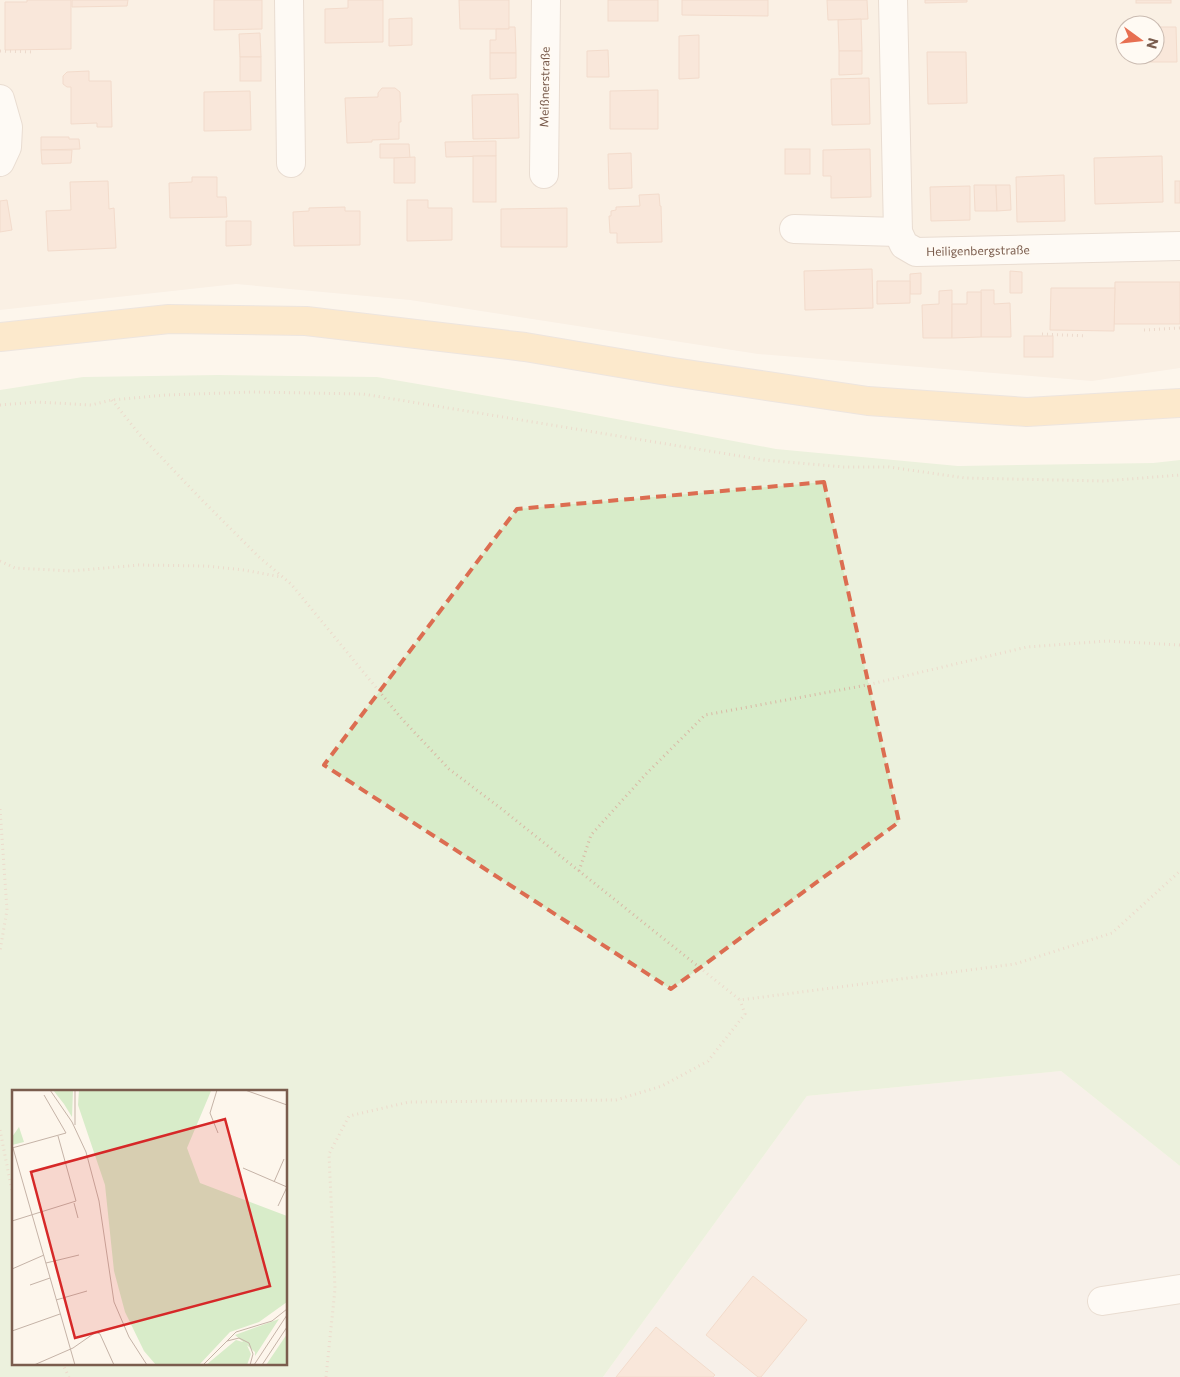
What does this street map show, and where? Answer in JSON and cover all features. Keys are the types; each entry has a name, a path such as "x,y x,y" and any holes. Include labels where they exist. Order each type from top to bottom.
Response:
{"main road":[{"path":"0,337 169,319 306,322 524,347 673,372 868,400 1027,412 1180,403"}],"street":[{"path":"289,0 291,163"},
{"name":"Meißnerstraße","path":"544,174 546,0"},
{"path":"794,229 898,232 893,0"},
{"path":"0,99 8,127 7,147 0,162"},
{"name":"Heiligenbergstraße","path":"898,232 904,245 916,252 1180,246"},
{"path":"1102,1301 1180,1289"}],"path":[{"path":"0,51 35,52"},
{"path":"1144,330 1180,328"},
{"path":"1042,334 1087,336"},
{"path":"0,405 37,402 91,405 112,400 166,395 253,392 363,394 764,460 844,467 889,467 965,478 1104,482 1180,475"},
{"path":"112,400 140,435 208,506 259,557 291,584 402,719 450,769 740,1000 745,1014 708,1061 662,1086 626,1098 616,1100 409,1102 349,1116 329,1154 334,1289 326,1377"},
{"path":"0,561 15,568 71,571 140,565 206,566 283,577"},
{"path":"579,871 590,835 646,774 705,715 867,685 1027,647 1107,641 1180,645"},
{"path":"0,808 7,910 0,951"},
{"path":"740,1000 1015,964 1112,934 1180,871"},
{"path":"0,1130 12,1191"},
{"path":"62,1364 69,1377"}],"highlighted area":[{"path":"824,482 899,822 671,989 324,765 517,509"}],"shaded area":[{"path":"0,0 1180,0 1180,368 1092,381 758,354 410,300 236,284 0,310"},
{"path":"1061,1071 1180,1166 1180,1377 603,1377 807,1096"}],"green space":[{"path":"218,375 377,377 558,408 776,449 958,466 1153,463 1180,460 1180,1166 1061,1071 807,1096 603,1377 0,1377 0,390 83,377"}],"building":[{"path":"27,0 71,0 71,49 5,50 5,2 27,2"},
{"path":"72,0 128,0 127,6 72,7"},
{"path":"214,0 262,0 262,29 214,30"},
{"path":"348,0 383,0 383,42 325,43 325,9 348,8"},
{"path":"459,0 509,0 509,29 460,29"},
{"path":"608,0 658,0 658,21 608,21"},
{"path":"682,0 768,0 768,16 682,15"},
{"path":"827,0 867,0 868,19 828,20"},
{"path":"925,0 967,0 967,2 925,3"},
{"path":"1136,0 1171,0 1171,3 1136,3"},
{"path":"412,18 412,45 389,46 389,19"},
{"path":"861,19 862,51 839,51 838,20"},
{"path":"509,27 515,27 516,53 490,53 490,40 496,40 496,29 509,29"},
{"path":"1165,27 1176,27 1177,62 1165,62"},
{"path":"260,33 261,57 240,57 239,34"},
{"path":"699,35 699,78 679,79 679,36"},
{"path":"608,50 609,77 587,77 587,51"},
{"path":"839,51 862,51 862,74 839,75"},
{"path":"927,52 966,52 967,103 928,104"},
{"path":"490,53 516,53 516,78 490,79"},
{"path":"240,57 261,57 261,81 240,81"},
{"path":"89,71 89,81 111,81 112,127 97,127 97,123 71,124 71,87 63,84 63,76 67,72"},
{"path":"869,78 870,124 832,125 831,79"},
{"path":"382,88 395,88 400,92 401,122 399,122 399,139 347,143 345,98 378,97 378,93"},
{"path":"658,90 658,129 610,129 610,91"},
{"path":"250,91 251,130 204,131 204,92"},
{"path":"518,94 519,138 473,139 472,95"},
{"path":"41,137 79,139 80,149 41,150"},
{"path":"496,141 496,156 446,157 445,142"},
{"path":"380,144 409,144 410,158 380,158"},
{"path":"785,149 810,149 810,174 785,174"},
{"path":"870,149 871,197 831,198 831,176 823,176 823,150"},
{"path":"41,150 72,150 71,163 42,164"},
{"path":"631,153 632,188 609,189 608,154"},
{"path":"473,156 496,156 496,202 473,202"},
{"path":"1162,156 1163,202 1095,204 1094,158"},
{"path":"415,157 415,183 394,183 394,158"},
{"path":"1064,175 1065,221 1017,222 1016,177"},
{"path":"192,177 217,177 217,197 226,197 227,217 170,218 169,183 192,182"},
{"path":"108,181 109,209 114,208 116,248 48,251 46,211 71,210 70,182"},
{"path":"1175,181 1180,181 1180,203 1175,203"},
{"path":"974,185 996,185 997,211 975,211"},
{"path":"996,185 1010,185 1011,210 997,211"},
{"path":"970,186 970,220 931,221 930,187"},
{"path":"659,194 662,242 617,243 617,233 610,233 609,216 611,216 611,211 616,210 616,207 640,206 639,195"},
{"path":"7,200 12,230 0,232 0,201"},
{"path":"407,200 428,200 428,208 452,208 452,240 407,241"},
{"path":"345,207 345,211 360,211 360,245 294,246 293,212 309,211 309,208"},
{"path":"567,208 567,247 501,247 501,209"},
{"path":"226,221 251,221 251,245 226,246"},
{"path":"872,269 873,308 805,310 804,271"},
{"path":"1010,271 1022,272 1022,293 1010,293"},
{"path":"921,273 921,294 910,294 910,274"},
{"path":"877,281 910,281 910,303 877,304"},
{"path":"1115,282 1180,282 1180,324 1114,324"},
{"path":"1051,288 1115,288 1114,331 1050,330"},
{"path":"952,290 952,338 923,338 922,305 939,304 939,291"},
{"path":"981,290 994,290 994,304 1010,303 1011,337 981,337"},
{"path":"967,292 981,292 981,337 952,338 952,304 967,304"},
{"path":"1024,336 1053,336 1053,357 1024,357"},
{"path":"753,1276 807,1320 761,1377 758,1377 706,1335"},
{"path":"656,1327 715,1375 713,1377 616,1377"}]}
